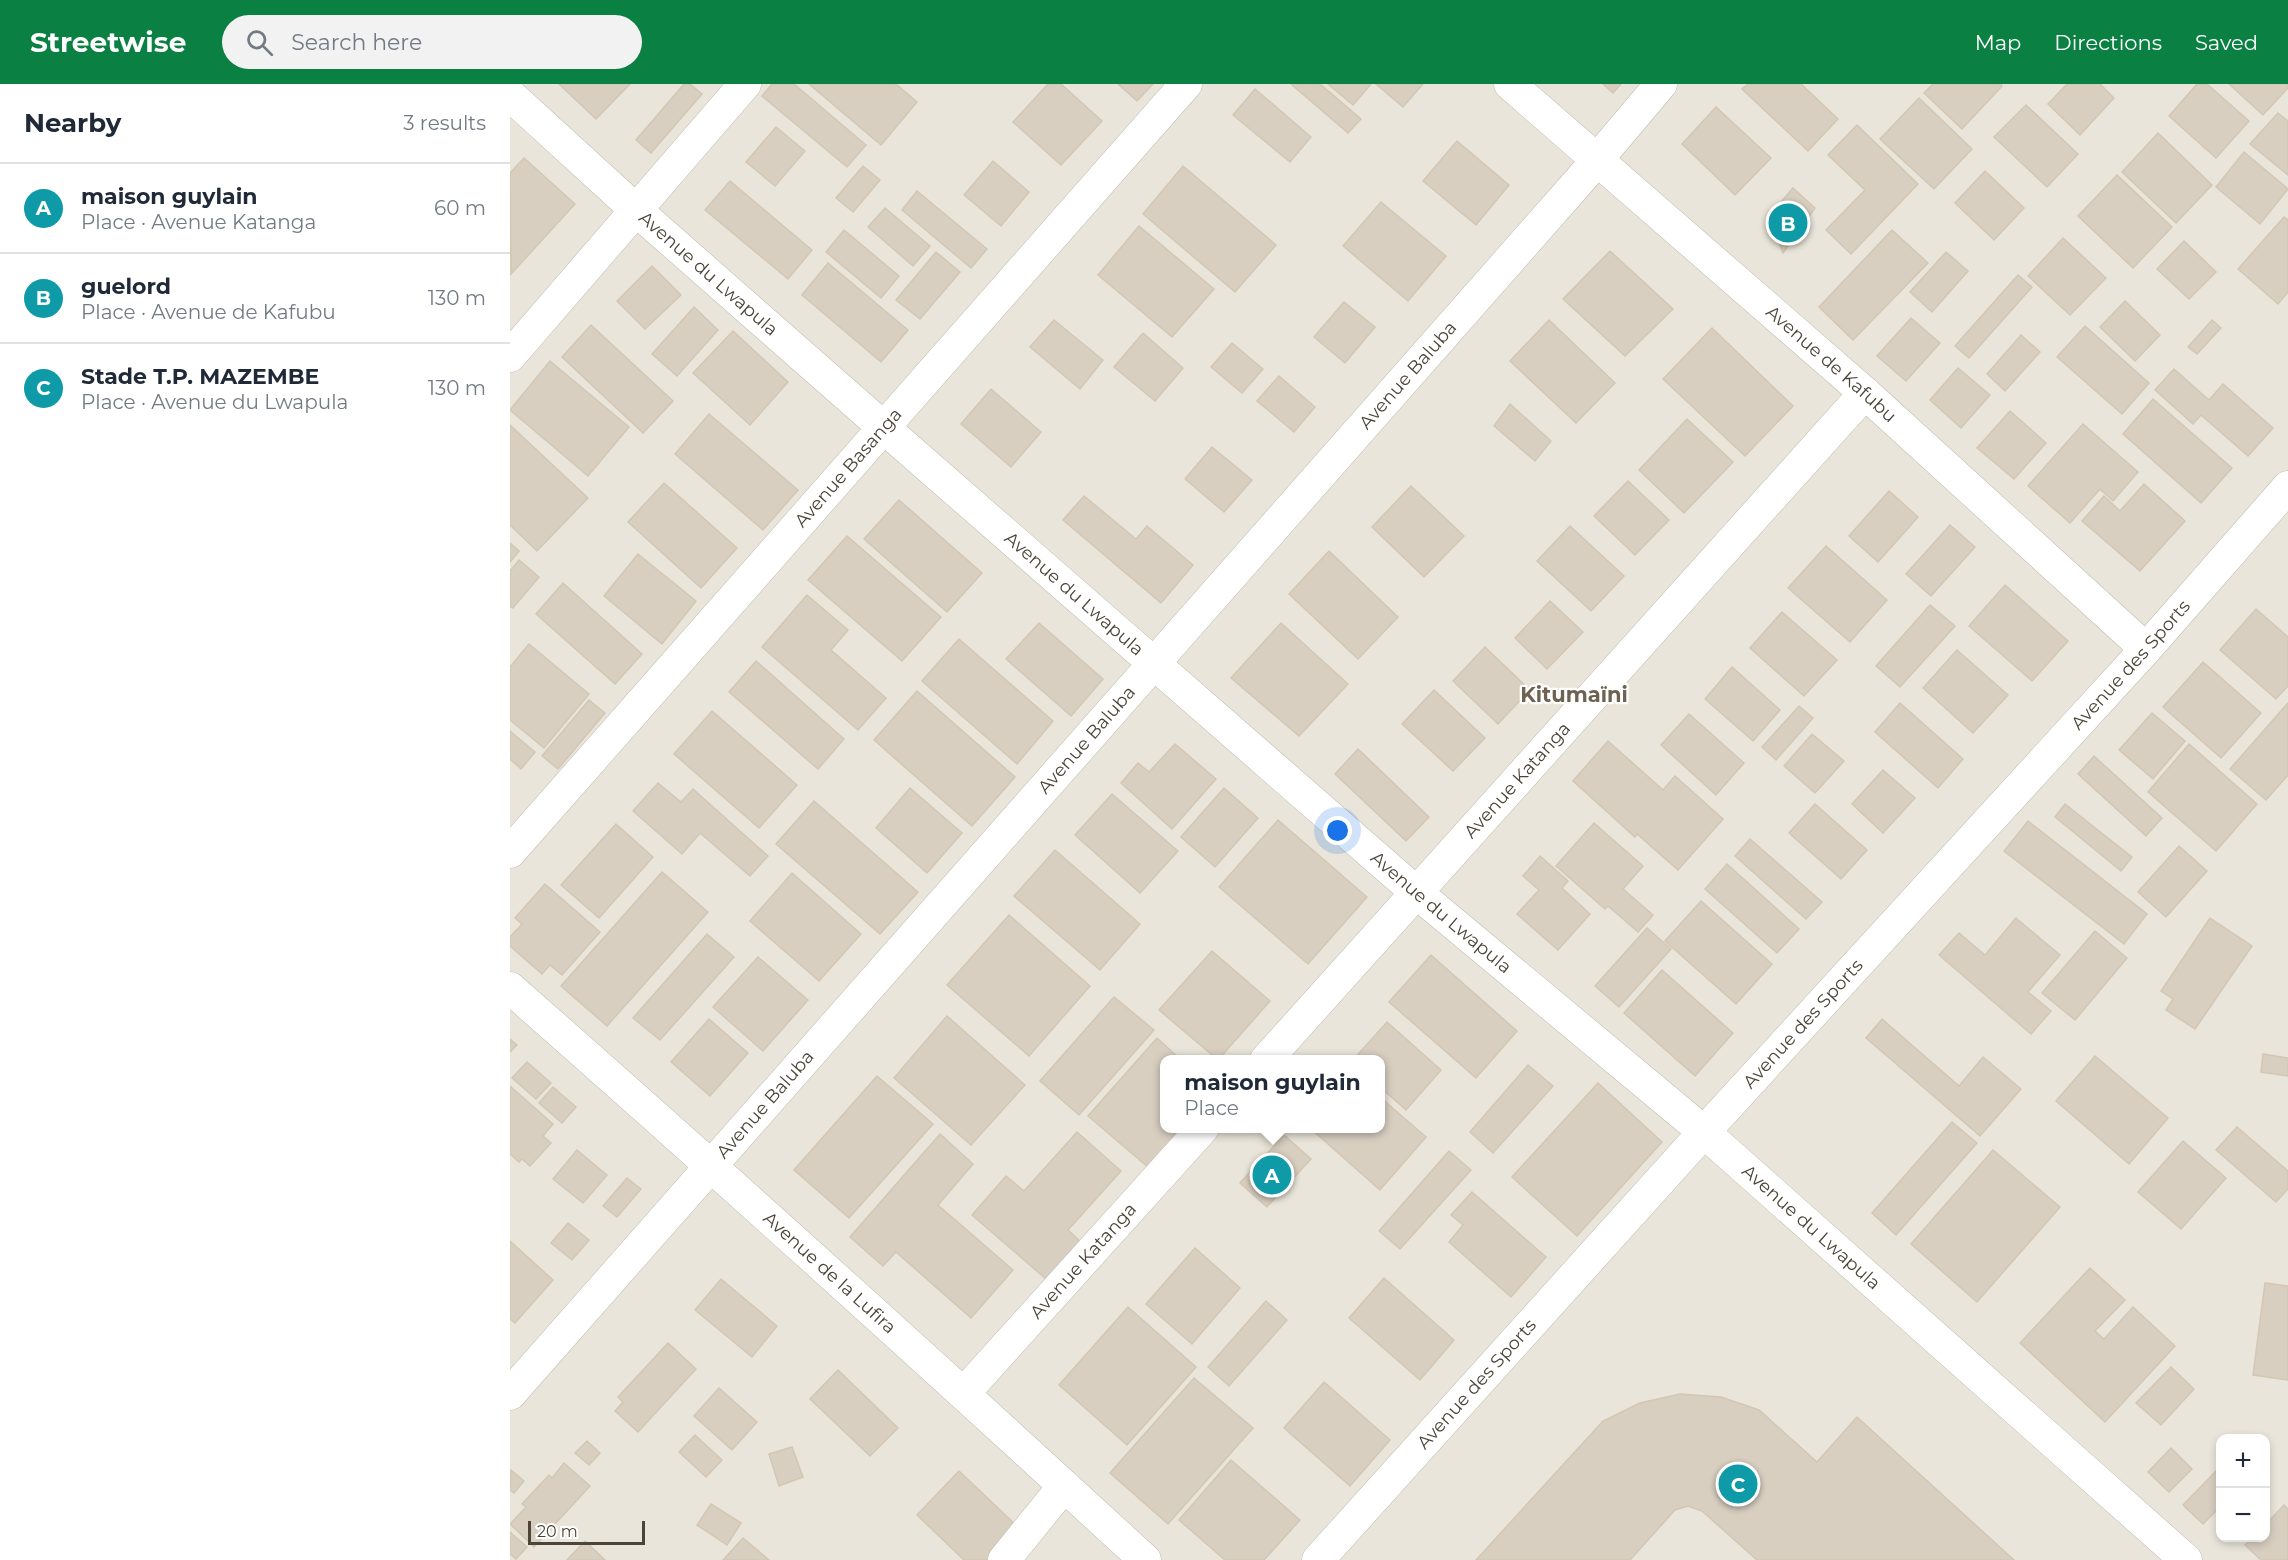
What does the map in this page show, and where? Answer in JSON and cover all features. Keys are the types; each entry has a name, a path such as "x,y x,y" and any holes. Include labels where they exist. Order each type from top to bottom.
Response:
{"street":[{"path":"510,356 745,84"},
{"name":"Avenue Basanga","path":"510,852 1186,84"},
{"name":"Avenue de Kafubu","path":"1510,84 1865,393 2146,649"},
{"name":"Avenue Baluba","path":"510,1394 1580,180 1661,84"},
{"name":"Avenue du Lwapula","path":"510,95 636,210 883,427 1417,893 1704,1132 2187,1560"},
{"name":"Avenue Katanga","path":"1270,1055 1865,393"},
{"name":"Avenue des Sports","path":"1318,1560 1704,1132 2146,649 2288,487"},
{"name":"Avenue de la Lufira","path":"510,988 964,1393 1144,1560"},
{"name":"Avenue Katanga","path":"964,1393 1198,1133"},
{"path":"1004,1560 1064,1486"}],"shaded area":[{"path":"510,84 2288,84 2288,1560 510,1560"}],"building":[{"path":"559,84 630,84 596,119"},
{"path":"684,84 690,84 702,94 651,153 636,140"},
{"path":"772,84 794,84 866,145 847,167 762,96"},
{"path":"809,84 896,84 917,102 881,145"},
{"path":"1048,84 1061,84 1102,121 1061,165 1013,122"},
{"path":"1118,84 1153,84 1137,101"},
{"path":"1291,84 1320,84 1361,119 1348,133"},
{"path":"1328,84 1371,84 1353,105"},
{"path":"1376,84 1423,84 1403,107"},
{"path":"1603,84 1621,84 1613,93"},
{"path":"1748,84 1801,84 1838,119 1808,151 1742,89"},
{"path":"1933,84 2001,84 2002,86 1962,129 1924,93"},
{"path":"2067,84 2100,84 2114,98 2080,135 2048,104"},
{"path":"2197,84 2207,84 2249,121 2216,158 2169,116"},
{"path":"2229,84 2288,84 2288,88 2263,115"},
{"path":"1255,89 1311,137 1290,162 1233,115"},
{"path":"1919,98 1972,149 1934,189 1880,139"},
{"path":"2026,105 2078,154 2047,187 1994,137"},
{"path":"1716,107 1771,158 1735,195 1682,144"},
{"path":"2278,113 2288,121 2288,175 2250,144"},
{"path":"1857,125 1918,184 1851,254 1826,230 1865,190 1828,155"},
{"path":"776,127 805,151 775,186 746,162"},
{"path":"2158,133 2212,185 2176,223 2122,172"},
{"path":"1457,141 1509,185 1476,225 1423,181"},
{"path":"2244,152 2288,189 2260,224 2216,187"},
{"path":"524,158 575,204 511,274 510,173"},
{"path":"993,161 1029,192 1001,226 964,195"},
{"path":"863,166 880,180 853,212 836,198"},
{"path":"1183,166 1276,245 1235,292 1143,214"},
{"path":"1985,171 2024,208 1994,240 1955,203"},
{"path":"2117,175 2172,227 2133,268 2078,216"},
{"path":"730,181 812,250 788,279 705,210"},
{"path":"1793,188 1815,208 1783,253 1769,216"},
{"path":"917,191 987,249 971,268 902,210"},
{"path":"1381,202 1446,256 1408,301 1343,246"},
{"path":"885,208 930,246 913,266 868,227"},
{"path":"2284,217 2288,220 2288,292 2278,304 2238,269"},
{"path":"1139,226 1214,289 1172,337 1098,275"},
{"path":"844,230 899,276 881,298 826,252"},
{"path":"1892,230 1928,263 1853,340 1819,307"},
{"path":"2063,238 2106,278 2070,315 2028,276"},
{"path":"2184,241 2216,272 2189,299 2157,269"},
{"path":"1610,251 1673,309 1625,356 1563,299"},
{"path":"936,252 960,272 920,319 896,300"},
{"path":"1946,252 1968,271 1932,312 1910,292"},
{"path":"828,263 908,330 881,362 802,295"},
{"path":"652,266 681,295 645,329 617,301"},
{"path":"2018,275 2032,287 1969,358 1955,346"},
{"path":"2125,301 2160,335 2135,361 2100,327"},
{"path":"1344,302 1375,327 1345,363 1314,337"},
{"path":"694,307 718,330 677,376 652,354"},
{"path":"1911,318 1940,343 1906,381 1877,356"},
{"path":"1054,320 1103,360 1080,389 1030,347"},
{"path":"1549,320 1615,383 1576,423 1510,361"},
{"path":"2212,320 2221,328 2197,354 2188,347"},
{"path":"591,325 673,401 643,433 562,357"},
{"path":"2085,326 2149,383 2122,414 2057,357"},
{"path":"1712,328 1793,406 1745,456 1663,379"},
{"path":"733,331 788,382 750,425 693,373"},
{"path":"1143,333 1183,368 1155,401 1114,367"},
{"path":"2021,335 2040,352 2005,391 1987,374"},
{"path":"1232,343 1263,369 1242,393 1211,367"},
{"path":"550,361 629,427 588,476 510,410"},
{"path":"1958,368 1990,395 1961,428 1930,400"},
{"path":"2174,369 2209,400 2223,384 2273,428 2248,456 2201,415 2193,424 2155,390"},
{"path":"1279,376 1315,407 1294,432 1257,401"},
{"path":"991,389 1041,432 1011,467 961,424"},
{"path":"2153,399 2232,468 2201,503 2123,434"},
{"path":"1510,404 1551,441 1535,461 1494,426"},
{"path":"2010,411 2046,443 2014,479 1977,448"},
{"path":"709,414 798,490 763,530 675,454"},
{"path":"1687,419 1733,462 1684,513 1639,470"},
{"path":"2083,424 2138,472 2113,501 2100,489 2070,523 2028,486"},
{"path":"510,425 588,498 537,551 510,525"},
{"path":"1212,447 1252,480 1224,512 1185,479"},
{"path":"1628,481 1669,520 1635,555 1594,516"},
{"path":"664,483 737,548 701,588 628,522"},
{"path":"2144,484 2185,521 2140,571 2082,521 2104,496 2120,511"},
{"path":"1411,486 1464,536 1424,577 1372,527"},
{"path":"1889,491 1918,517 1878,562 1849,536"},
{"path":"1084,496 1136,539 1147,526 1193,565 1161,603 1063,520"},
{"path":"899,500 982,573 947,612 864,539"},
{"path":"1950,525 1975,547 1931,596 1906,574"},
{"path":"1570,526 1624,576 1591,611 1537,561"},
{"path":"847,536 941,617 902,661 808,580"},
{"path":"510,543 519,551 510,562"},
{"path":"1826,546 1887,600 1850,642 1788,588"},
{"path":"1329,551 1398,617 1358,659 1289,594"},
{"path":"638,554 696,601 662,644 604,596"},
{"path":"519,560 539,577 513,608 510,606 510,571"},
{"path":"563,583 642,654 615,684 536,614"},
{"path":"2005,585 2068,641 2032,681 1969,626"},
{"path":"807,595 848,630 831,650 886,698 858,730 762,647"},
{"path":"1550,601 1583,632 1547,669 1515,638"},
{"path":"1930,605 1955,626 1900,687 1876,666"},
{"path":"2256,609 2288,637 2288,686 2276,699 2220,650"},
{"path":"1782,612 1837,660 1804,696 1750,648"},
{"path":"1039,623 1103,679 1071,716 1006,659"},
{"path":"1281,623 1348,684 1299,736 1231,678"},
{"path":"959,639 1053,721 1017,764 922,681"},
{"path":"529,644 589,694 544,748 510,720 510,667"},
{"path":"1485,647 1530,690 1498,724 1453,681"},
{"path":"1957,650 2008,695 1973,733 1923,688"},
{"path":"756,661 844,739 818,769 729,692"},
{"path":"2203,662 2261,713 2221,758 2163,707"},
{"path":"1732,667 1780,710 1753,741 1705,699"},
{"path":"1434,690 1485,738 1453,771 1402,724"},
{"path":"917,691 1015,777 972,826 874,740"},
{"path":"589,700 605,713 558,769 542,756"},
{"path":"1900,703 1963,759 1938,788 1875,732"},
{"path":"2288,703 2288,775 2266,800 2230,769"},
{"path":"1799,706 1813,718 1776,760 1762,747"},
{"path":"712,711 797,785 759,828 674,754"},
{"path":"2152,713 2185,741 2153,779 2119,750"},
{"path":"1689,714 1744,763 1716,795 1661,745"},
{"path":"510,731 535,752 521,769 510,759"},
{"path":"1812,734 1844,761 1815,793 1784,766"},
{"path":"1608,741 1663,790 1675,776 1723,819 1678,870 1637,834 1635,837 1573,781"},
{"path":"1175,744 1216,779 1172,829 1121,783 1138,763 1149,772"},
{"path":"2189,744 2257,804 2216,851 2148,792"},
{"path":"1358,749 1429,817 1406,841 1335,774"},
{"path":"2094,756 2162,818 2146,836 2078,774"},
{"path":"1883,770 1915,798 1883,833 1852,804"},
{"path":"658,783 681,802 693,789 768,856 750,876 700,833 682,854 633,811"},
{"path":"910,788 962,833 927,873 876,828"},
{"path":"1224,788 1258,818 1215,867 1181,837"},
{"path":"1112,794 1178,851 1140,893 1075,835"},
{"path":"814,801 918,892 880,934 776,844"},
{"path":"1815,804 1867,850 1841,879 1789,833"},
{"path":"2065,804 2132,857 2121,871 2055,817"},
{"path":"1278,820 1367,897 1308,964 1219,887"},
{"path":"2028,821 2147,914 2124,944 2004,851"},
{"path":"1594,823 1643,866 1623,889 1653,915 1638,932 1608,906 1605,909 1556,866"},
{"path":"616,824 653,857 599,918 561,885"},
{"path":"1750,839 1822,902 1806,919 1735,856"},
{"path":"2179,846 2207,871 2166,917 2138,892"},
{"path":"1055,850 1140,924 1100,970 1014,896"},
{"path":"1540,856 1568,881 1562,888 1590,914 1558,950 1517,914 1539,890 1523,876"},
{"path":"1727,864 1799,929 1777,953 1705,889"},
{"path":"662,872 708,912 607,1026 561,986"},
{"path":"792,873 861,934 819,981 750,921"},
{"path":"545,884 600,932 562,975 550,965 542,974 510,946 510,937 522,924 515,918"},
{"path":"1701,901 1772,964 1736,1004 1665,941"},
{"path":"1009,915 1090,986 1029,1056 947,985"},
{"path":"2016,918 2060,955 2028,992 2051,1011 2031,1034 1939,955 1959,933 1985,955"},
{"path":"2210,918 2252,946 2195,1029 2166,1010 2173,999 2161,991"},
{"path":"1647,928 1671,949 1619,1007 1595,986"},
{"path":"2095,931 2127,958 2075,1020 2042,993"},
{"path":"707,934 734,957 660,1040 633,1018"},
{"path":"1212,951 1270,1001 1222,1055 1212,1055 1159,1010"},
{"path":"1431,955 1517,1031 1476,1078 1389,1002"},
{"path":"758,957 808,1000 763,1051 713,1007"},
{"path":"1662,970 1733,1033 1695,1076 1624,1013"},
{"path":"1114,997 1154,1030 1079,1115 1040,1081"},
{"path":"947,1016 1025,1085 971,1145 894,1078"},
{"path":"709,1019 748,1053 710,1096 671,1062"},
{"path":"1882,1019 1959,1086 1983,1057 2021,1089 1980,1136 1866,1038"},
{"path":"1387,1022 1441,1070 1406,1110 1385,1091 1385,1055 1357,1055"},
{"path":"1157,1038 1176,1055 1160,1055 1160,1133 1180,1133 1149,1168 1088,1116"},
{"path":"510,1039 517,1045 510,1052"},
{"path":"2263,1054 2288,1058 2288,1076 2261,1072"},
{"path":"2095,1056 2168,1118 2129,1164 2056,1101"},
{"path":"527,1062 551,1083 536,1099 512,1078"},
{"path":"1528,1065 1553,1086 1493,1153 1470,1132"},
{"path":"877,1076 933,1124 849,1218 794,1170"},
{"path":"1598,1083 1662,1142 1577,1236 1512,1177"},
{"path":"510,1086 553,1124 543,1136 551,1143 530,1166 522,1159 519,1162 510,1154"},
{"path":"553,1087 576,1107 562,1123 539,1103"},
{"path":"1385,1101 1426,1137 1380,1190 1316,1133 1385,1133"},
{"path":"1952,1122 1977,1143 1896,1235 1872,1213"},
{"path":"2237,1127 2288,1171 2288,1189 2276,1202 2216,1150"},
{"path":"1077,1132 1121,1171 1068,1230 1080,1241 1046,1279 972,1215 1006,1176 1024,1191"},
{"path":"940,1134 973,1164 938,1205 1013,1270 971,1318 896,1252 883,1266 850,1237"},
{"path":"1284,1135 1311,1159 1267,1207 1240,1183"},
{"path":"2183,1141 2226,1178 2181,1229 2138,1192"},
{"path":"577,1150 607,1175 583,1203 553,1179"},
{"path":"1993,1150 2060,1207 1977,1302 1911,1244"},
{"path":"1449,1151 1471,1170 1400,1249 1379,1231"},
{"path":"627,1178 641,1189 617,1217 603,1206"},
{"path":"1472,1192 1546,1257 1511,1297 1449,1242 1463,1225 1451,1215"},
{"path":"568,1223 589,1240 572,1260 551,1243"},
{"path":"510,1241 553,1280 515,1323 510,1319"},
{"path":"1195,1248 1240,1288 1192,1344 1146,1304"},
{"path":"2090,1268 2125,1300 2095,1331 2104,1339 2133,1307 2175,1346 2105,1422 2020,1343"},
{"path":"1384,1278 1454,1340 1420,1380 1349,1318"},
{"path":"721,1279 777,1326 752,1357 695,1310"},
{"path":"2265,1283 2288,1286 2288,1380 2253,1375"},
{"path":"1266,1301 1287,1320 1229,1386 1208,1367"},
{"path":"1128,1307 1196,1367 1127,1445 1059,1385"},
{"path":"668,1343 696,1369 638,1432 615,1411 623,1402 618,1397"},
{"path":"2171,1367 2194,1389 2161,1425 2136,1403"},
{"path":"838,1370 898,1428 870,1456 810,1399"},
{"path":"1194,1378 1253,1428 1168,1524 1110,1473"},
{"path":"1324,1382 1390,1440 1350,1486 1284,1428"},
{"path":"719,1388 757,1422 732,1450 694,1416"},
{"path":"1680,1394 1721,1397 1759,1410 1817,1462 1857,1417 2014,1560 1757,1560 1702,1511 1688,1506 1675,1510 1630,1560 1476,1560 1603,1421 1640,1403"},
{"path":"695,1435 722,1460 706,1477 679,1452"},
{"path":"587,1441 600,1453 589,1465 575,1453"},
{"path":"792,1447 803,1477 779,1486 769,1454"},
{"path":"2171,1448 2192,1469 2169,1492 2148,1472"},
{"path":"1231,1460 1300,1520 1264,1560 1225,1560 1179,1520"},
{"path":"564,1463 590,1486 534,1547 510,1524 526,1507 522,1504 549,1475 552,1478"},
{"path":"511,1470 524,1481 514,1493 510,1490"},
{"path":"959,1471 1020,1529 990,1560 964,1560 917,1515"},
{"path":"2216,1471 2216,1511 2203,1524 2183,1505"},
{"path":"711,1504 741,1523 727,1545 697,1525"},
{"path":"2284,1505 2288,1509 2288,1560 2261,1560 2245,1545 2248,1542 2270,1542 2270,1520"},
{"path":"510,1532 527,1547 516,1559 510,1554"},
{"path":"743,1538 769,1560 723,1560"},
{"path":"585,1541 605,1560 567,1560"}],"place":[{"name":"guelord","path":"1788,223"},
{"name":"maison guylain","path":"1272,1175"},
{"name":"Stade T.P. MAZEMBE","path":"1738,1484"}],"district":[{"name":"Kitumaïni","path":"1574,694"}]}
